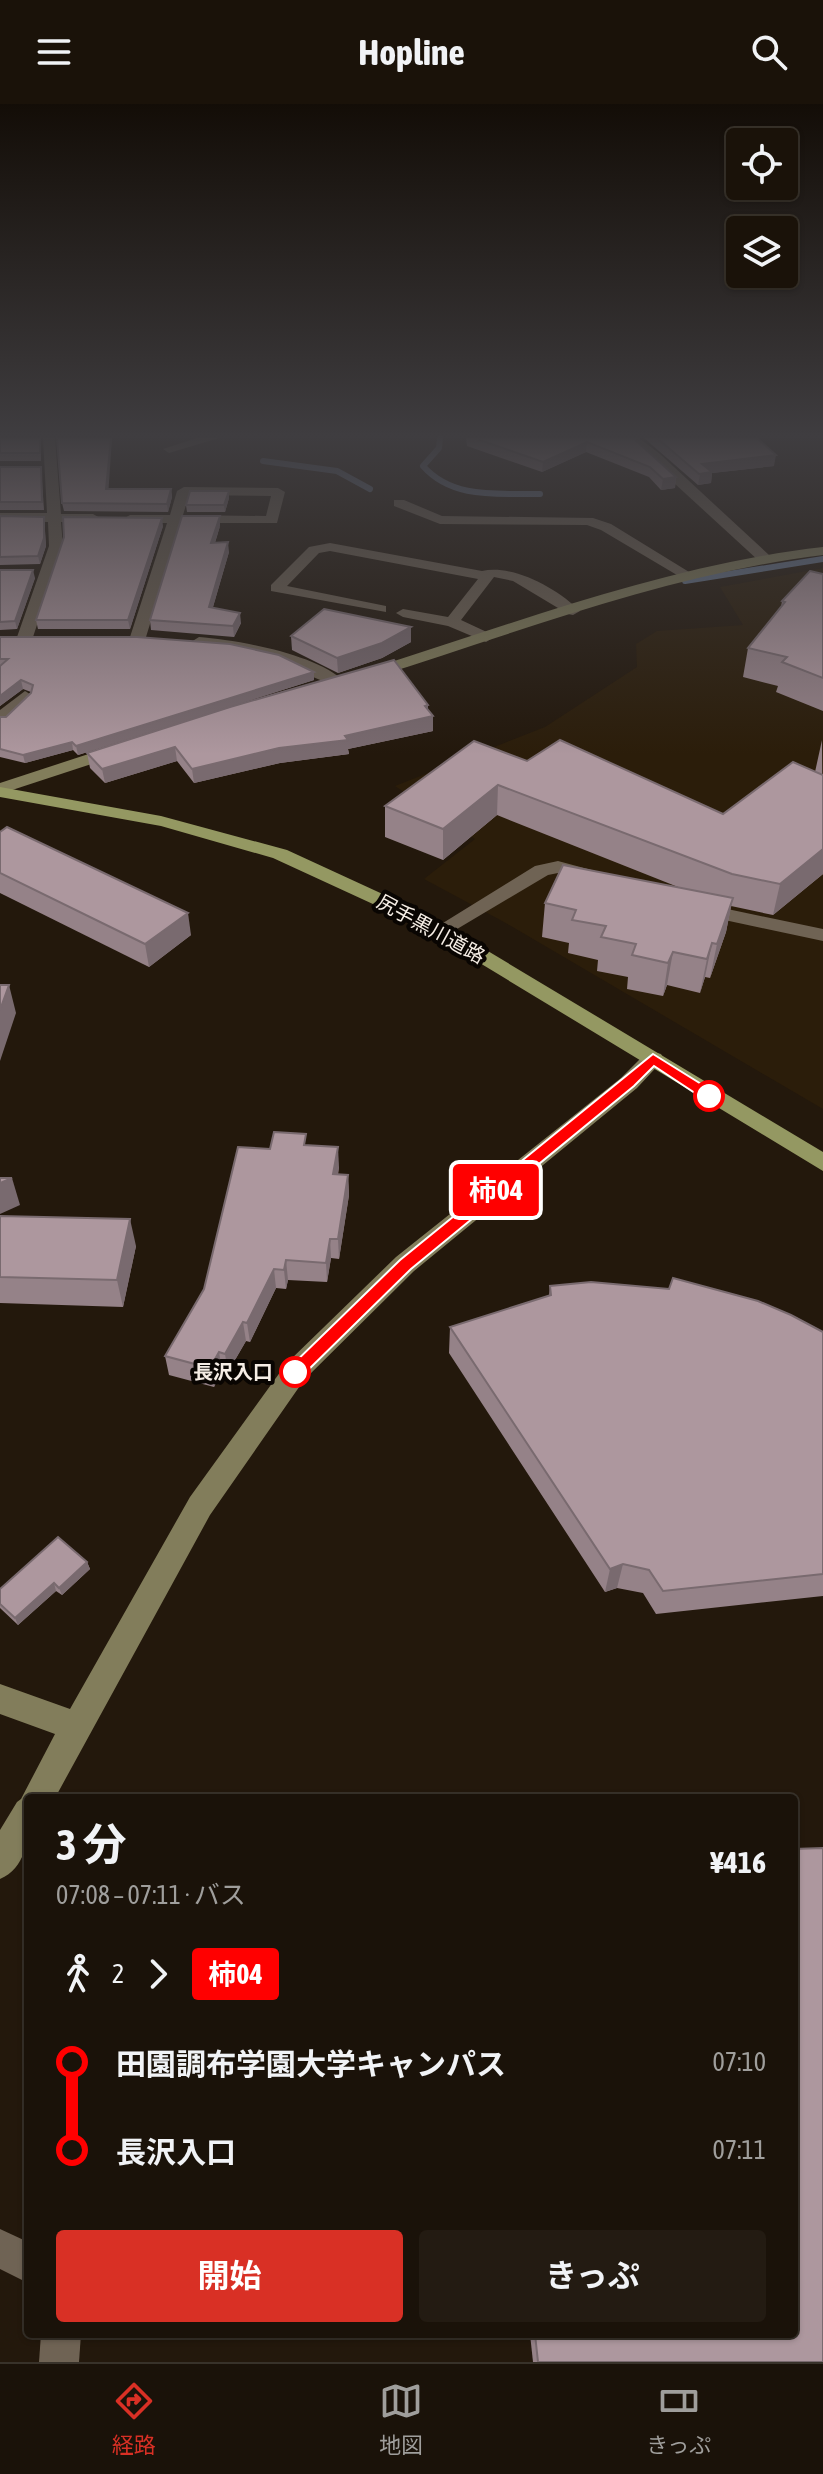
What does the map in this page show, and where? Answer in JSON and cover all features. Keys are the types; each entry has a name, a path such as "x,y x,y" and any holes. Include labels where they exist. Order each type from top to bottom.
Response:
{"main road":[{"name":"尻手黒川道路","path":"0,790 219,834 280,854 440,931 823,1163"}],"street":[{"path":"26,637 39,571 56,543"},
{"path":"138,638 168,543"},
{"path":"634,543 687,575"},
{"path":"748,543 764,558"},
{"path":"381,609 276,588 314,550 330,547 389,554 487,576 452,622"},
{"path":"309,690 687,575 764,558 823,551"},
{"path":"482,575 504,572 573,611"},
{"path":"403,613 452,622 486,637"},
{"path":"184,641 231,644 286,656 337,682"},
{"path":"0,719 25,696"},
{"path":"0,790 140,743"},
{"path":"440,931 542,870 558,867 604,881"},
{"path":"673,904 823,935"},
{"path":"39,1794 200,1506 295,1372 405,1264 629,1083 653,1059"},
{"path":"0,1699 78,1727"},
{"path":"0,1862 24,1820"},
{"path":"0,2248 24,2261"},
{"path":"59,2362 61,2338"}],"shaded area":[{"path":"823,568 823,1109 504,922 424,879 475,839 395,786 545,727 637,667 636,644 657,631 743,625 720,587"}],"building":[{"path":"0,543 42,543 38,556 0,557"},
{"path":"62,543 154,543 128,620 36,620"},
{"path":"174,543 228,543 209,607 240,613 233,626 150,620"},
{"path":"0,570 33,570 15,621 0,622"},
{"path":"810,571 823,574 823,678 782,662 787,657 748,648 785,602 782,601"},
{"path":"324,609 411,627 382,643 337,658 291,636"},
{"path":"0,637 137,637 230,644 279,655 314,672 76,746 72,742 23,755 0,749 0,717 6,717 31,693 33,685 21,680 0,696 0,666 8,659 0,659"},
{"path":"394,660 433,716 345,736 348,740 279,748 192,769 175,747 102,769 87,753 230,707"},
{"path":"560,740 723,814 793,762 823,775 823,849 780,884 732,874 498,785 443,829 385,806 474,741 527,761"},
{"path":"7,827 188,913 145,944 0,873 0,832"},
{"path":"563,865 733,898 717,944 712,943 707,959 673,952 668,963 632,955 636,944 601,937 606,926 572,920 576,910 545,903"},
{"path":"0,985 9,985 0,1010"},
{"path":"274,1132 306,1134 304,1145 338,1147 333,1174 348,1175 338,1239 330,1239 326,1263 286,1260 284,1270 274,1269 247,1323 243,1322 225,1354 219,1352 210,1368 165,1356 204,1289 238,1147 270,1149"},
{"path":"0,1216 130,1219 117,1280 0,1277"},
{"path":"673,1278 758,1301 823,1332 823,1574 663,1591 649,1570 623,1564 610,1569 450,1327 551,1295 550,1286 591,1282 669,1289"},
{"path":"58,1537 87,1562 59,1588 54,1583 15,1618 0,1604 0,1589"},
{"path":"823,1848 823,2362 538,2362 535,2338 798,2338 798,1849"}],"waterway":[{"path":"685,581 823,559"}],"bus line":[{"name":"柿04","path":"295,1372 405,1264 629,1083 653,1059 709,1096"}],"place":[{"name":"長沢入口","path":"295,1372"}]}
